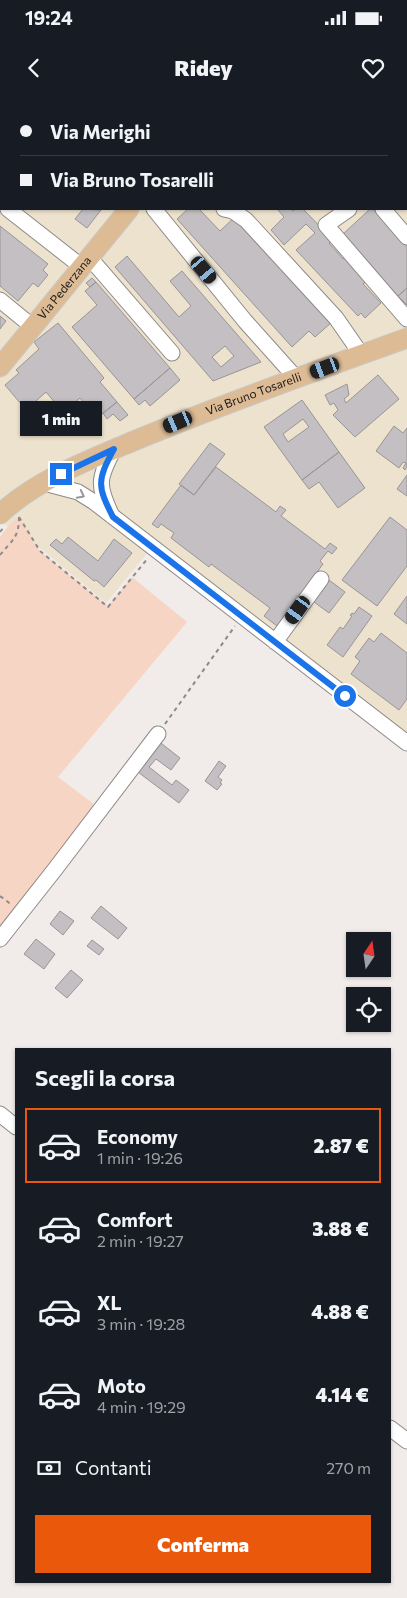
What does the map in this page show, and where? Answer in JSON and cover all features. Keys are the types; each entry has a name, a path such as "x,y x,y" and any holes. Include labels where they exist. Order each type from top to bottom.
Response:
{"main road":[{"name":"Via Pederzana","path":"0,367 128,210"},
{"name":"Via Bruno Tosarelli","path":"8,518 19,498 44,483 114,449 204,411 407,338"}],"street":[{"path":"9,210 86,262 172,353"},
{"path":"155,210 245,321 296,378"},
{"path":"228,210 233,211 252,227 336,318 361,354"},
{"path":"348,210 326,225 406,316"},
{"path":"383,210 407,237"},
{"path":"0,300 32,327"},
{"path":"113,517 100,485 104,468 114,449"},
{"path":"44,483 78,492 113,517 407,743"},
{"path":"275,642 321,578"},
{"path":"0,939 158,734"},
{"path":"0,1114 15,1126"},
{"path":"391,1429 407,1441"}],"path":[{"path":"0,532 8,518 19,517"},
{"path":"19,517 40,551 108,607 149,556 152,546"},
{"path":"0,555 15,538 19,530 19,517"},
{"path":"158,734 242,616"}],"shaded area":[{"path":"0,210 407,210 407,743 149,551 106,603 33,542 0,522"},
{"path":"19,517 40,551 108,606 132,577 187,622 58,777 95,805 0,928 0,537 9,525"}],"building":[{"path":"82,210 101,210 87,228 75,219"},
{"path":"187,210 200,210 220,231 237,215 332,322 315,337 309,331 292,347 177,219"},
{"path":"278,210 304,210 333,240 329,243 343,259 347,255 369,279 363,284 381,303 365,318 361,313 358,316 296,250 315,233 306,224 284,245 271,230 284,217"},
{"path":"369,210 374,210 407,246 407,288 398,296 342,235"},
{"path":"0,226 48,264 43,270 48,275 38,287 33,283 18,301 0,286"},
{"path":"127,256 179,317 191,306 170,281 182,271 261,362 213,381 115,267","holes":["225,346 234,356 221,367 212,357"]},
{"path":"92,278 96,282 90,287 86,283"},
{"path":"96,282 170,368 134,399 72,327 97,305 85,291"},
{"path":"407,288 407,305 398,296"},
{"path":"0,316 6,321 0,329"},
{"path":"58,323 104,378 100,382 117,402 97,418 80,398 72,405 91,425 82,433 70,418 73,416 67,409 63,412 46,392 26,410 5,385 19,373 16,370 39,349 34,342"},
{"path":"170,368 180,380 150,406 145,400 139,405 134,399"},
{"path":"378,375 399,399 355,437 333,415 338,410 334,403 330,405 325,395 347,384 349,395 344,399 346,403"},
{"path":"302,400 339,452 302,480 264,427","holes":["303,419 309,427 288,442 283,434"]},
{"path":"117,402 128,415 120,421 113,414 107,419 103,413"},
{"path":"394,426 403,433 407,428 407,467 405,470 403,468 406,463 403,462 399,468 376,451"},
{"path":"210,443 225,454 194,495 179,484"},
{"path":"339,452 365,488 338,508 319,482 309,489 302,480"},
{"path":"216,467 276,512 280,506 286,510 281,516 325,549 330,543 337,548 332,554 328,551 320,561 323,564 277,626 264,616 270,608 211,564 209,567 171,538 174,533 161,524 158,528 152,524 181,485 194,495"},
{"path":"407,475 407,496 397,489"},
{"path":"390,517 407,530 407,566 377,606 342,580"},
{"path":"68,537 98,561 114,539 132,553 104,587 50,545 56,539 62,544"},
{"path":"329,580 345,592 329,613 310,599"},
{"path":"407,596 407,624 394,614"},
{"path":"359,607 372,616 343,657 327,645 340,627 343,629 352,616 350,615 354,614"},
{"path":"381,633 407,653 407,699 399,710 351,674 360,661 355,657 369,638 374,642"},
{"path":"157,740 180,758 171,770 156,759 149,767 172,785 176,780 189,790 179,803 134,769"},
{"path":"219,761 226,766 218,777 222,780 220,783 222,784 217,790 205,781"},
{"path":"101,906 127,928 118,939 91,918"},
{"path":"60,911 74,921 63,935 50,924"},
{"path":"36,939 55,954 44,969 24,954"},
{"path":"92,940 104,949 99,955 87,946"},
{"path":"71,970 83,980 67,998 55,988"}],"route":[{"path":"61,474 114,449 104,468 100,485 113,517 345,696"}]}
